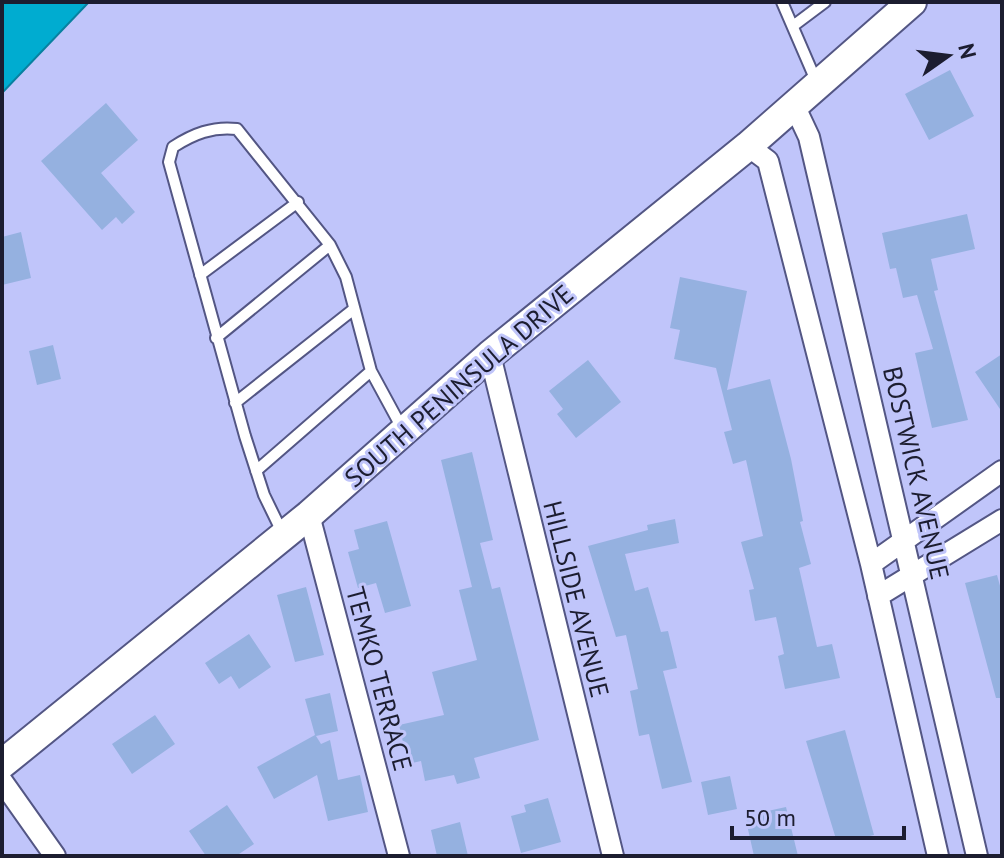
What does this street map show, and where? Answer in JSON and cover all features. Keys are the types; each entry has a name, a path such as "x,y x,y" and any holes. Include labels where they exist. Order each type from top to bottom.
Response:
{"main road":[{"name":"SOUTH PENINSULA DRIVE","path":"2,764 309,515 490,355 748,146 912,2"}],"street":[{"name":"BOSTWICK AVENUE","path":"794,105 809,137 906,540 977,856"},
{"path":"748,146 768,161 871,564 938,856"},
{"name":"HILLSIDE AVENUE","path":"490,355 613,856"},
{"path":"871,564 1002,471"},
{"name":"TEMKO TERRACE","path":"309,515 399,856"},
{"path":"878,596 914,577 1002,520"},
{"path":"2,781 55,856"}],"lane":[{"path":"782,2 817,85"},
{"path":"793,26 825,2"},
{"path":"284,535 256,471 216,338 169,162 173,147 192,135 223,127 237,129 298,202 330,245 346,277 371,371 404,431"},
{"path":"200,275 298,202"},
{"path":"216,338 330,245"},
{"path":"235,403 354,309"},
{"path":"256,471 371,371"}],"water":[{"path":"2,2 89,2 2,93"}],"building":[{"path":"950,70 974,116 929,140 905,94"},
{"path":"106,103 138,140 101,173 135,212 122,224 116,217 102,230 41,161"},
{"path":"967,214 975,249 931,259 938,290 934,291 968,420 932,428 915,353 933,349 917,295 903,298 896,268 890,269 882,233"},
{"path":"21,232 31,278 2,285 2,237"},
{"path":"680,277 747,291 727,390 770,379 791,459 803,521 800,522 811,564 799,568 817,647 832,644 840,678 785,689 778,656 784,654 776,617 755,621 749,590 754,589 741,542 763,536 746,460 733,464 724,432 732,430 716,368 674,359 680,330 670,328"},
{"path":"53,345 61,379 37,385 29,351"},
{"path":"1002,354 1002,412 975,372"},
{"path":"588,360 621,402 576,438 557,414 563,409 549,391"},
{"path":"472,452 493,540 480,543 492,589 500,587 539,740 474,758 480,778 457,784 454,775 425,781 421,761 408,764 399,725 444,715 432,672 477,660 459,590 472,587 441,460"},
{"path":"675,519 679,543 625,554 635,591 648,587 661,632 668,631 677,668 663,671 692,782 662,789 649,734 639,736 630,691 638,689 626,635 616,637 588,546 648,530 647,525"},
{"path":"387,521 411,606 385,613 376,583 358,588 348,552 359,549 354,530"},
{"path":"997,575 1002,593 1002,698 996,698 965,583"},
{"path":"306,587 324,655 295,662 277,595"},
{"path":"249,634 271,667 239,689 231,676 219,684 205,663"},
{"path":"330,693 338,731 316,736 321,744 330,740 338,780 360,775 368,812 328,821 317,775 274,799 257,767 315,735 305,699"},
{"path":"155,715 175,744 132,774 112,744"},
{"path":"845,730 874,835 851,840 850,836 836,839 806,741"},
{"path":"730,776 737,809 708,815 701,782"},
{"path":"548,798 561,842 521,853 511,816 526,812 524,805"},
{"path":"227,805 254,844 236,856 206,856 189,831"},
{"path":"786,807 798,856 754,856 745,816"},
{"path":"460,822 468,856 437,856 431,830"}]}
